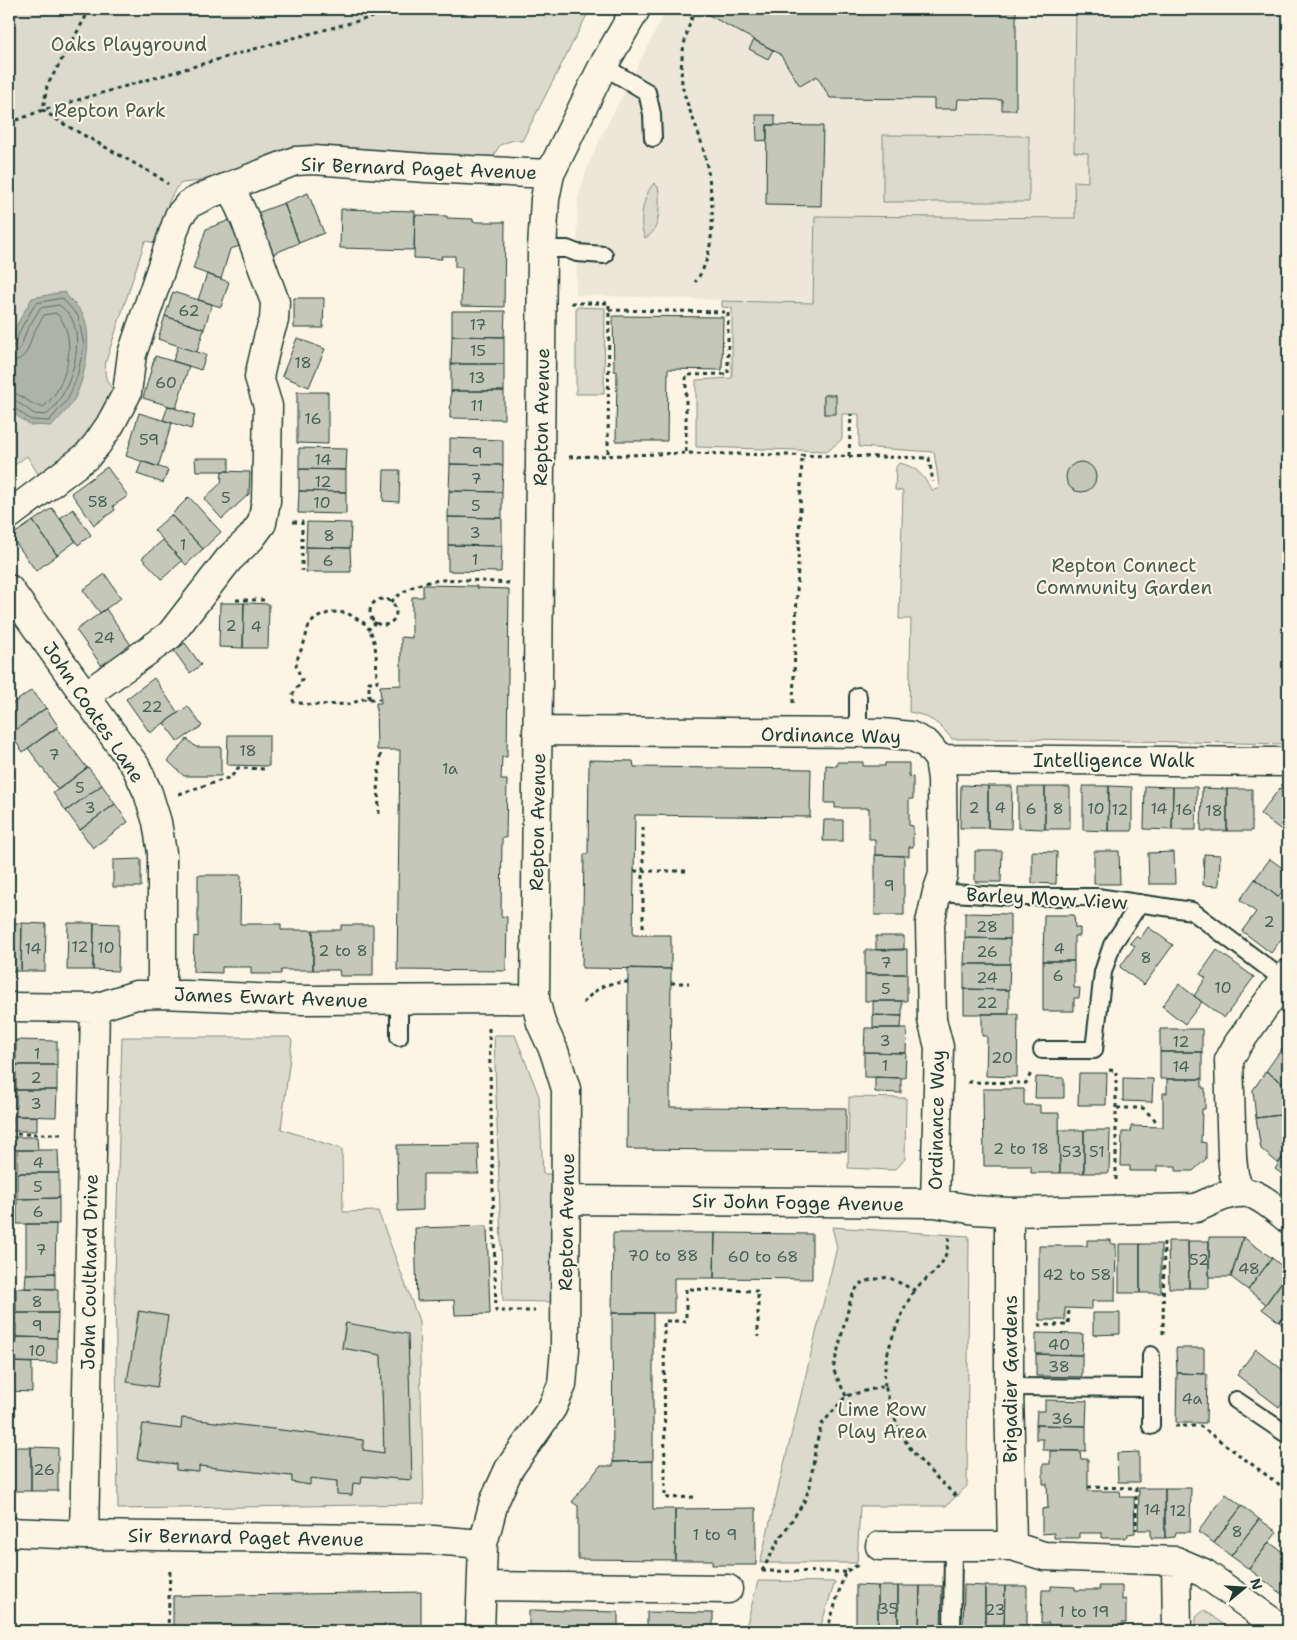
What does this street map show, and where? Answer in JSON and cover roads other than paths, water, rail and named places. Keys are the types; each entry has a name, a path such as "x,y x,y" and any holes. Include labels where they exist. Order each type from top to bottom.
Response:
{"street":[{"name":"Repton Avenue","path":"480,1631 483,1544 494,1502 509,1469 552,1408 562,1385 565,1348 566,1089 554,1051 541,1023 535,999 542,249 545,199 550,174 603,66 636,9"},
{"name":"Sir Bernard Paget Avenue","path":"9,515 86,456 102,438 120,409 127,393 132,354 179,216 189,204 295,161 313,160 550,174"},
{"path":"86,695 170,635 229,559 262,523 266,501 268,406 259,377 274,320 275,302 245,219 230,186"},
{"name":"John Coates Lane","path":"9,589 136,767 148,793 157,822 162,862 162,994"},
{"name":"Ordinance Way","path":"538,731 911,736 926,744 939,759 942,779 943,875 930,923 932,1020 939,1048 935,1204"},
{"name":"Intelligence Walk","path":"939,759 1288,762"},
{"name":"Barley Mow View","path":"1240,1193 1234,1175 1232,1157 1230,1060 1238,1044 1284,988"},
{"name":"James Ewart Avenue","path":"9,1008 95,1008 136,995 162,994 303,1000 535,999"},
{"name":"John Coulthard Drive","path":"84,1535 95,1008"},
{"path":"1240,1193 1251,1194 1257,1197 1288,1219"},
{"name":"Sir John Fogge Avenue","path":"566,1200 935,1204 975,1210 1009,1212 1196,1208 1222,1197 1240,1193"},
{"name":"Brigadier Gardens","path":"1009,1212 1009,1387 1012,1546"},
{"name":"Sir Bernard Paget Avenue","path":"9,1532 84,1535 433,1540 483,1544"},
{"path":"871,1555 953,1546 1012,1546 1044,1556 1176,1561 1204,1573 1285,1631"},
{"path":"1176,1561 1177,1631"},
{"path":"482,1586 728,1589"}],"lane":[{"path":"603,66 647,92 652,114 653,138"},
{"path":"542,249 566,249 577,253 604,255"},
{"path":"858,696 858,734"},
{"name":"Barley Mow View","path":"937,892 1015,897 1097,897 1192,911 1284,988"},
{"path":"1042,1050 1094,1050 1103,972 1112,945 1140,903"},
{"path":"399,1000 399,1036"},
{"path":"1151,1355 1152,1426"},
{"path":"1009,1387 1151,1388"},
{"path":"1236,1400 1288,1435"},
{"path":"952,1631 953,1546"}],"water":[{"path":"64,292 80,310 86,322 88,345 81,383 72,403 52,426 30,425 9,410 9,351 15,328 32,298"}],"park label":[{"name":"Oaks Playground","path":"129,44"},
{"name":"Repton Park","path":"110,110"},
{"name":"Repton Connect Community Garden","path":"1124,576"},
{"name":"Lime Row Play Area","path":"882,1420"}]}
